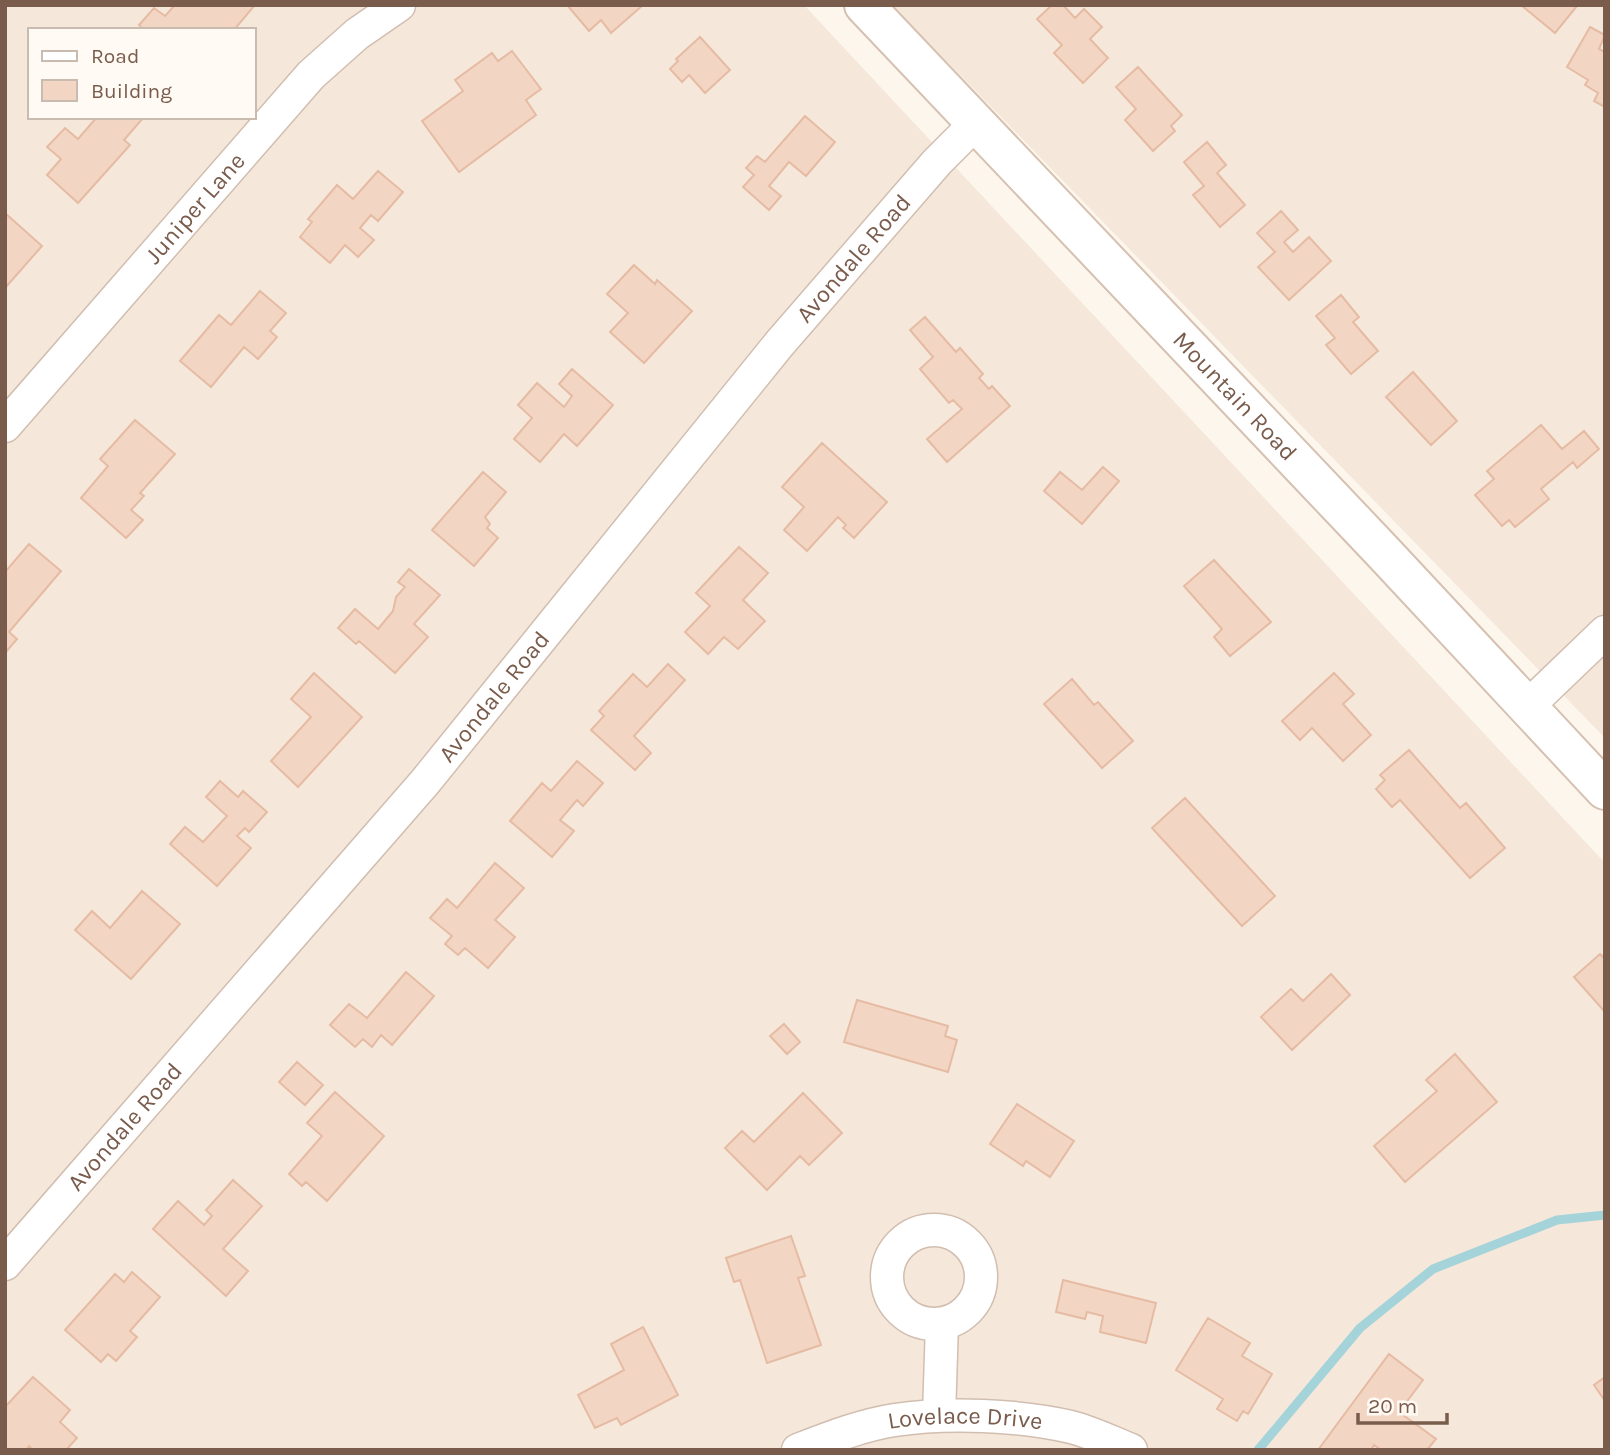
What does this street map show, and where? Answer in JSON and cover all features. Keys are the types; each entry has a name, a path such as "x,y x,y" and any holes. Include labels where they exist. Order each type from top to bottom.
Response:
{"main road":[{"name":"Mountain Road","path":"864,5 1605,790"}],"street":[{"name":"Juniper Lane","path":"5,426 311,75 357,34 400,5"},
{"name":"Avondale Road","path":"5,1264 425,782 780,343 937,162 975,124"},
{"path":"1528,706 1605,632"},
{"path":"939,1415 942,1324"},
{"name":"Lovelace Drive","path":"798,1450 892,1420 939,1415 1000,1418 1071,1427 1130,1450"}],"shaded area":[{"path":"5,5 804,5 1605,863 1605,1450 5,1450"},
{"path":"892,5 1605,5 1605,738"}],"building":[{"path":"175,5 255,5 236,28 142,28 139,25 154,8 165,16"},
{"path":"567,5 643,5 611,33 601,20 589,31"},
{"path":"1052,5 1063,5 1075,18 1084,9 1102,27 1090,39 1108,58 1083,83 1054,53 1062,45 1037,19"},
{"path":"1521,5 1576,5 1577,6 1555,33"},
{"path":"1590,27 1605,35 1599,49 1605,52 1605,107 1594,101 1598,93 1585,85 1588,80 1567,67"},
{"path":"700,37 730,70 705,93 689,75 682,82 670,69 678,61 676,59"},
{"path":"512,51 541,89 526,100 536,115 459,172 422,121 463,91 455,80 492,53 498,61"},
{"path":"1138,67 1182,115 1171,126 1175,131 1153,151 1125,120 1136,109 1116,87"},
{"path":"805,116 835,142 806,176 789,162 769,186 781,196 769,210 743,187 754,175 746,168 757,156 765,162"},
{"path":"95,119 142,119 124,140 130,145 78,203 47,175 61,159 47,147 65,128 78,139"},
{"path":"1207,142 1226,165 1217,173 1245,205 1220,227 1193,195 1204,186 1184,162"},
{"path":"378,171 403,192 378,221 371,215 360,228 374,240 358,257 345,245 330,263 300,237 312,222 308,219 337,185 353,199"},
{"path":"1281,211 1298,230 1284,242 1293,252 1309,237 1331,261 1289,300 1258,267 1275,252 1257,233"},
{"path":"5,213 42,246 5,288"},
{"path":"634,265 655,284 657,280 692,311 644,363 610,332 628,313 607,294"},
{"path":"260,291 286,313 270,331 277,337 258,359 244,347 211,387 180,361 219,315 231,325"},
{"path":"1341,295 1359,317 1353,322 1378,351 1351,374 1326,345 1335,338 1316,316"},
{"path":"925,317 956,352 960,348 983,374 979,378 989,389 992,386 1010,406 947,462 927,439 962,409 953,400 949,403 920,369 933,357 910,330"},
{"path":"572,369 613,405 577,446 564,434 540,462 514,439 532,418 518,405 537,383 564,407 572,396 559,384"},
{"path":"1413,372 1457,421 1431,445 1386,397"},
{"path":"135,420 175,454 140,493 144,496 131,510 143,520 126,538 81,498 108,466 100,459"},
{"path":"1541,425 1562,449 1584,431 1599,449 1577,468 1573,462 1541,489 1549,499 1515,527 1509,520 1502,526 1475,495 1494,479 1487,471"},
{"path":"822,443 887,502 854,538 843,528 846,525 838,517 807,551 784,530 804,507 782,487"},
{"path":"1103,467 1119,481 1082,524 1044,491 1060,472 1082,490"},
{"path":"483,472 506,492 485,517 490,524 487,528 498,538 474,566 432,530"},
{"path":"29,544 61,571 9,632 17,639 5,653 5,572"},
{"path":"739,547 768,573 743,600 765,621 738,649 724,637 708,654 685,632 710,606 696,593"},
{"path":"1214,560 1271,622 1230,656 1214,637 1222,629 1184,586"},
{"path":"409,569 440,595 414,624 428,637 395,673 359,641 356,644 338,628 355,609 378,629 393,611 396,597 405,587 398,582"},
{"path":"668,664 685,680 634,736 651,753 635,770 591,730 604,716 599,711 633,674 647,687"},
{"path":"314,673 362,717 298,787 271,761 311,717 291,699"},
{"path":"1334,673 1354,694 1343,704 1371,735 1343,761 1312,728 1300,740 1282,721"},
{"path":"1072,679 1094,705 1098,702 1133,741 1102,768 1044,704"},
{"path":"1409,750 1460,808 1466,803 1505,848 1470,878 1400,800 1392,807 1376,789 1385,780 1380,775"},
{"path":"577,761 603,783 583,806 577,800 560,820 574,831 552,857 510,821 542,783 551,791"},
{"path":"220,781 238,797 243,791 267,812 249,832 245,828 237,836 251,848 217,886 170,844 185,827 203,842 227,816 206,797"},
{"path":"1185,798 1275,896 1242,926 1152,828"},
{"path":"495,863 524,888 495,920 515,937 488,968 465,948 458,955 445,944 452,936 430,918 447,899 457,908"},
{"path":"142,891 180,924 131,979 75,930 92,911 110,928"},
{"path":"1600,954 1605,959 1605,1012 1574,977"},
{"path":"406,972 434,996 392,1045 381,1035 372,1047 363,1039 355,1047 330,1025 349,1004 367,1018"},
{"path":"1331,974 1350,995 1292,1050 1261,1017 1291,989 1303,1001"},
{"path":"857,1000 948,1026 945,1036 957,1040 948,1072 844,1042"},
{"path":"784,1024 800,1042 787,1054 770,1036"},
{"path":"1455,1054 1497,1102 1405,1182 1374,1146 1437,1091 1426,1080"},
{"path":"297,1062 323,1085 305,1105 279,1082"},
{"path":"335,1092 384,1136 327,1201 306,1182 302,1186 289,1174 322,1136 307,1123"},
{"path":"803,1093 842,1133 809,1165 800,1156 767,1190 725,1148 742,1131 754,1142"},
{"path":"1017,1104 1074,1141 1050,1177 1026,1161 1023,1166 990,1144"},
{"path":"233,1180 262,1206 223,1249 248,1271 226,1296 153,1229 178,1201 204,1225 212,1216 206,1210"},
{"path":"791,1236 805,1276 798,1278 821,1345 767,1363 740,1280 734,1282 726,1258"},
{"path":"132,1272 160,1297 130,1331 137,1337 116,1361 108,1354 101,1362 65,1330 115,1274 124,1282"},
{"path":"1063,1280 1156,1303 1146,1343 1100,1332 1103,1316 1087,1312 1085,1319 1056,1312"},
{"path":"1208,1318 1250,1343 1242,1356 1272,1374 1248,1414 1243,1411 1237,1421 1217,1409 1223,1399 1176,1370"},
{"path":"643,1327 678,1395 621,1425 617,1418 595,1428 578,1395 624,1370 611,1344"},
{"path":"1389,1354 1423,1380 1399,1412 1436,1439 1427,1450 1381,1450 1374,1445 1371,1450 1318,1450"},
{"path":"33,1377 70,1410 60,1422 77,1438 66,1450 33,1450 29,1446 26,1450 5,1450 5,1407"},
{"path":"1605,1377 1605,1401 1594,1385"}],"waterway":[{"path":"1258,1450 1360,1328 1433,1269 1557,1220 1605,1215"}]}
